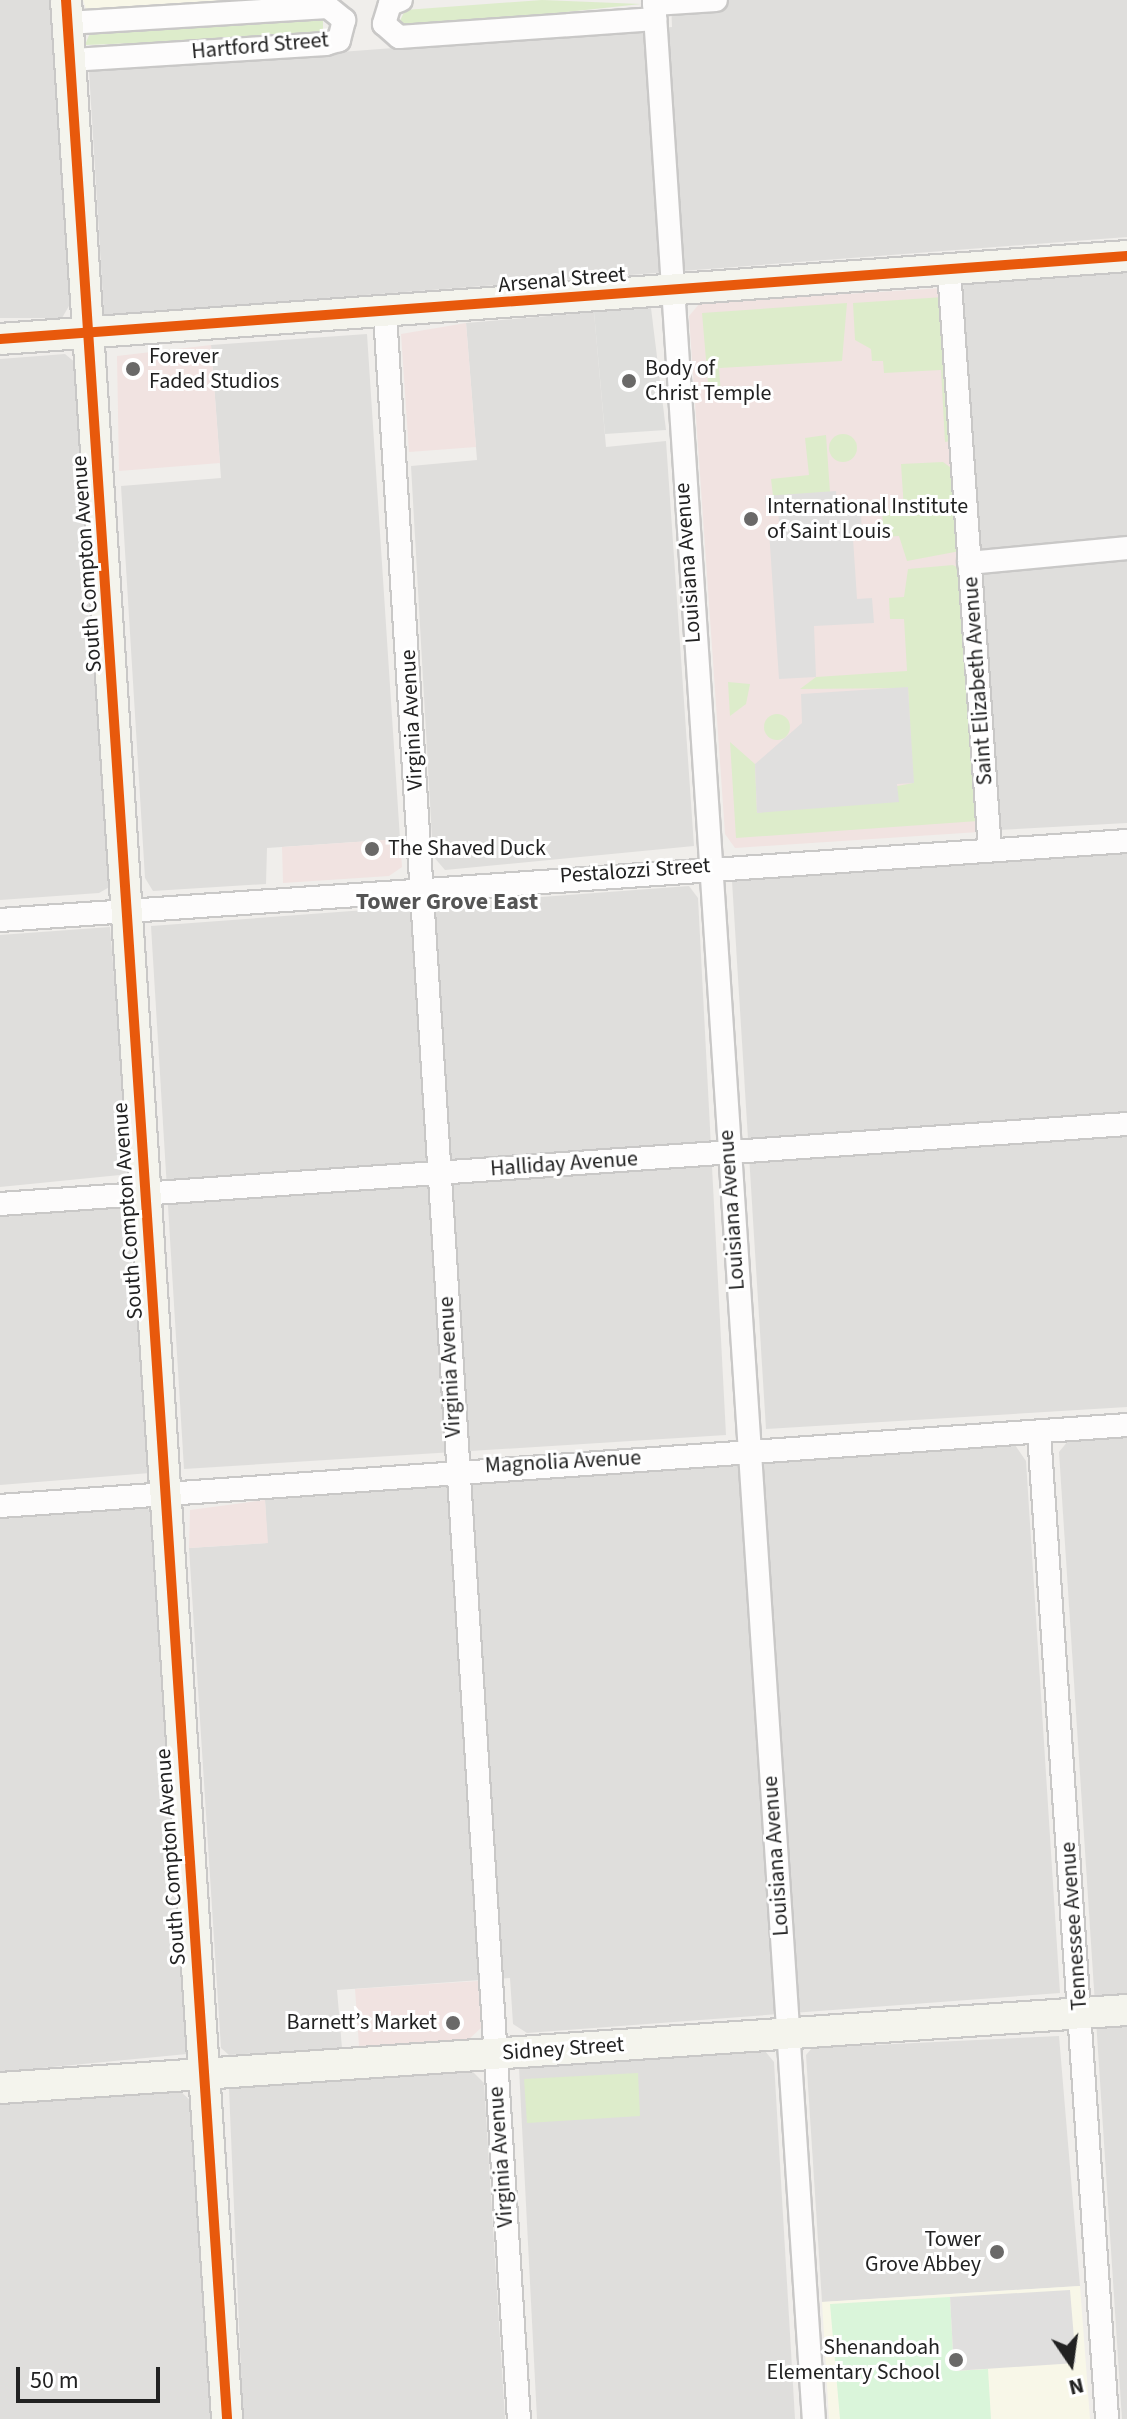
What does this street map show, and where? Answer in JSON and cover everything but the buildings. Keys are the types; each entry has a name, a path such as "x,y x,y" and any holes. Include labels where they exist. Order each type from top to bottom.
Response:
{"main road":[{"name":"South Compton Avenue","path":"67,12 148,1193 227,2419"},
{"name":"Arsenal Street","path":"0,339 91,336 1127,256"},
{"name":"Sidney Street","path":"0,2088 1127,2010"}],"street":[{"path":"401,0 390,4 384,24 399,37 716,0"},
{"name":"Hartford Street","path":"67,12 328,7 344,20 339,40 326,44 69,60"},
{"name":"Louisiana Avenue","path":"654,8 814,2419"},
{"name":"Saint Elizabeth Avenue","path":"949,270 990,851"},
{"name":"Virginia Avenue","path":"385,314 456,1468 519,2419"},
{"path":"969,563 1127,548"},
{"name":"Pestalozzi Street","path":"0,920 421,885 1127,841"},
{"name":"Halliday Avenue","path":"0,1204 1127,1124"},
{"name":"Magnolia Avenue","path":"0,1506 456,1468 1127,1425"},
{"name":"Tennessee Avenue","path":"1039,1433 1107,2419"}],"shaded area":[{"path":"0,0 53,0 73,299 62,318 0,318"},
{"path":"83,0 279,0 87,12"},
{"path":"671,0 1127,0 1127,237 104,315 89,71 672,27"},
{"path":"1127,272 1127,823 998,830 963,284"},
{"path":"943,288 979,832 735,848 725,834 689,316 700,303"},
{"name":"Body of Christ Temple","path":"651,308 666,430 605,434 594,312"},
{"path":"594,312 606,447 666,441 694,846 445,870 433,856 411,466 477,460 466,323"},
{"path":"466,323 476,447 409,452 401,334"},
{"path":"367,334 400,839 267,848 266,884 153,891 145,878 121,486 221,478 211,345"},
{"path":"211,345 220,463 119,471 117,356"},
{"path":"65,354 77,364 113,885 99,893 0,900 0,359"},
{"path":"836,491 838,514 861,512 862,537 853,538 857,599 872,598 874,623 814,626 816,677 779,679 769,531 779,531 779,523 778,511 766,512 765,496"},
{"path":"908,687 914,783 897,784 899,802 757,813 755,764 802,723 801,694"},
{"path":"400,839 402,867 389,876 283,883 282,847"},
{"path":"1127,851 1127,1407 766,1429 732,881"},
{"path":"689,886 698,898 726,1435 184,1469 151,926"},
{"path":"110,927 130,1174 0,1187 0,935"},
{"path":"127,1207 150,1473 0,1485 0,1217"},
{"path":"1127,1437 1127,2419 1122,2419 1059,1452 1068,1441"},
{"path":"1015,1445 1026,1461 1060,1993 527,2033 513,2024 510,1978 337,1990 342,2048 229,2055 221,2048 189,1548 267,1543 265,1500"},
{"path":"265,1500 268,1543 189,1548 190,1510"},
{"path":"145,1508 152,1511 187,2054 0,2072 0,1519"},
{"path":"478,1981 481,2028 468,2040 359,2046 355,1989"},
{"path":"1059,2036 1080,2286 822,2302 806,2055 812,2048"},
{"path":"765,2051 774,2062 795,2419 537,2419 519,2068"},
{"path":"470,2069 484,2083 505,2419 243,2419 229,2089"},
{"path":"180,2091 192,2102 211,2419 0,2419 0,2104"},
{"name":"Shenandoah Elementary School","path":"1080,2286 1090,2419 829,2419 822,2302"},
{"path":"1070,2290 1076,2363 954,2371 950,2297"}],"green space":[{"path":"542,0 641,4 406,29 399,23 405,10"},
{"path":"323,17 323,36 85,45 90,33"},
{"path":"944,297 951,441 945,442 941,370 884,373 883,361 872,361 871,349 855,340 853,303"},
{"path":"847,303 842,361 719,368 721,395 709,395 702,313"},
{"path":"843,434 853,438 857,448 853,458 843,462 833,458 829,448 833,438"},
{"path":"826,435 830,492 773,496 771,479 809,475 805,438"},
{"path":"943,462 954,470 960,551 907,561 899,536 884,537 882,511 904,510 901,464"},
{"path":"953,565 962,570 978,821 736,838 730,742 755,764 757,813 913,783 908,688 800,689 816,677 907,671 904,619 890,619 889,598 904,597 908,569"},
{"path":"728,682 750,684 746,704 730,716"},
{"path":"777,714 786,718 790,727 786,736 777,740 768,736 764,727 768,718"},
{"path":"638,2073 640,2116 527,2123 524,2079"},
{"path":"950,2297 954,2371 988,2369 991,2419 840,2419 830,2304"}],"cycle path":[{"path":"66,0 227,2419"},
{"path":"0,339 1127,256"}],"place":[{"name":"Forever Faded Studios","path":"133,369"},
{"name":"Body of Christ Temple","path":"629,381"},
{"name":"International Institute of Saint Louis","path":"751,519"},
{"name":"The Shaved Duck","path":"372,849"},
{"name":"Barnett’s Market","path":"453,2023"},
{"name":"Tower Grove Abbey","path":"997,2252"},
{"name":"Shenandoah Elementary School","path":"956,2360"}],"district":[{"name":"Tower Grove East","path":"447,902"}]}
